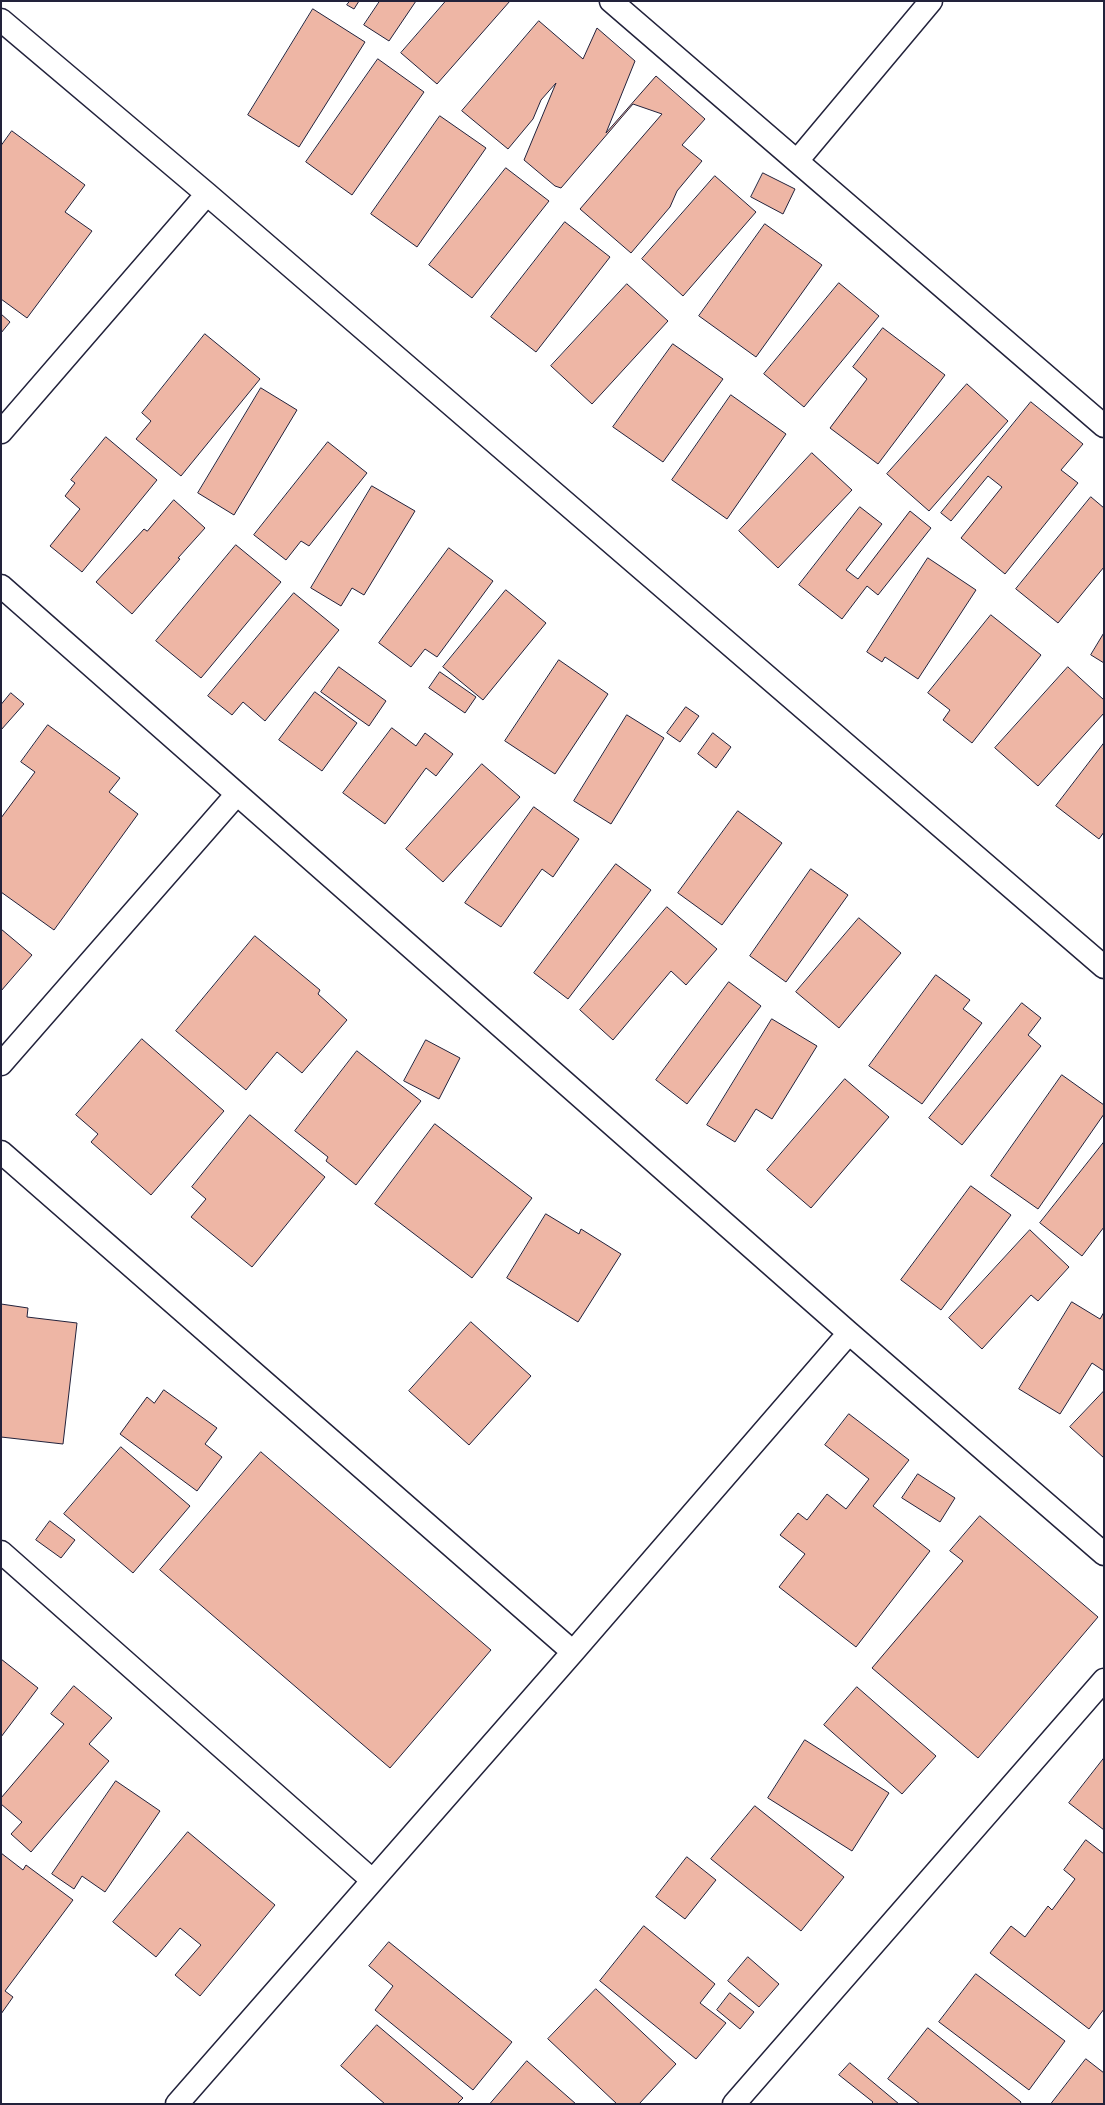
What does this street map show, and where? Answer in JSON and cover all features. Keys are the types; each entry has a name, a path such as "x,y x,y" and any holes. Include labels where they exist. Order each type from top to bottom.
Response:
{"street":[{"path":"611,1 1104,426"},
{"path":"797,161 931,1"},
{"path":"1,20 207,194 1104,967"},
{"path":"1,432 207,194"},
{"path":"1,586 849,1333 1104,1554"},
{"path":"1,1064 237,794"},
{"path":"1,1152 573,1652"},
{"path":"177,2104 573,1652 849,1333"},
{"path":"1,1552 372,1880"},
{"path":"734,2104 1104,1680"}],"building":[{"path":"350,1 359,1 354,9 347,5"},
{"path":"380,1 416,1 389,41 364,25"},
{"path":"446,1 510,1 437,84 401,53"},
{"path":"313,9 365,42 299,147 248,115"},
{"path":"539,21 583,59 597,28 635,61 606,133 656,76 705,119 682,145 702,161 677,191 670,207 631,253 580,209 662,114 633,104 561,188 555,186 524,160 556,83 541,100 533,119 508,149 462,111"},
{"path":"378,59 424,92 352,195 306,162"},
{"path":"440,116 486,148 417,247 371,214"},
{"path":"12,131 85,185 65,212 92,231 27,318 1,299 1,146"},
{"path":"506,168 549,201 472,298 429,265"},
{"path":"763,173 795,189 783,214 751,197"},
{"path":"715,176 756,212 683,296 642,259"},
{"path":"565,222 610,257 536,352 491,317"},
{"path":"765,224 822,265 756,357 699,316"},
{"path":"839,283 879,316 804,407 764,374"},
{"path":"627,284 668,321 592,404 551,366"},
{"path":"1,314 10,322 1,333"},
{"path":"883,328 945,375 878,464 830,428 867,379 853,367"},
{"path":"205,334 260,379 181,476 136,439 151,421 142,413"},
{"path":"673,344 723,379 663,462 613,427"},
{"path":"967,384 1008,421 929,511 887,474"},
{"path":"261,388 297,410 234,515 198,493"},
{"path":"731,395 786,434 727,519 672,480"},
{"path":"1031,402 1083,444 1061,470 1078,483 1005,574 961,538 1002,487 988,476 951,521 941,513"},
{"path":"106,437 157,480 82,572 50,546 80,509 65,496 75,483 71,480"},
{"path":"328,442 367,473 309,546 301,541 286,560 254,535"},
{"path":"812,453 852,490 778,568 739,531"},
{"path":"372,486 415,511 364,595 352,588 341,606 311,588"},
{"path":"1091,497 1104,508 1104,567 1058,623 1016,589"},
{"path":"174,500 205,528 132,614 96,582 144,529 147,531"},
{"path":"860,507 882,524 846,570 858,579 910,511 931,528 878,595 867,586 842,619 799,585"},
{"path":"236,545 281,582 201,678 156,641"},
{"path":"449,548 493,581 437,657 425,649 411,667 379,643"},
{"path":"928,558 976,590 918,679 885,657 882,662 867,652"},
{"path":"506,590 546,623 483,700 443,667"},
{"path":"294,593 339,630 265,721 243,702 232,715 208,696"},
{"path":"991,615 1041,655 972,743 943,720 950,710 928,693"},
{"path":"1104,633 1104,663 1091,655"},
{"path":"559,660 608,694 555,774 505,741"},
{"path":"339,667 386,701 369,726 321,692"},
{"path":"1068,667 1104,700 1104,713 1038,786 995,748"},
{"path":"440,672 476,697 465,713 429,688"},
{"path":"315,692 357,723 322,771 279,740"},
{"path":"11,693 24,704 1,730 1,705"},
{"path":"686,707 699,716 680,742 667,733"},
{"path":"627,715 664,738 611,824 574,801"},
{"path":"48,725 120,778 109,792 138,814 54,930 1,892 1,818 35,772 21,762"},
{"path":"392,728 416,746 425,733 453,754 436,776 426,768 385,824 343,793"},
{"path":"713,733 731,747 716,768 698,754"},
{"path":"1104,743 1104,832 1099,839 1056,806"},
{"path":"482,764 520,797 443,882 406,849"},
{"path":"534,807 579,839 553,877 542,869 501,927 465,903"},
{"path":"738,811 782,843 722,925 678,893"},
{"path":"616,864 651,890 568,999 534,973"},
{"path":"811,869 848,895 786,982 750,956"},
{"path":"667,907 717,949 686,985 671,971 613,1040 580,1010"},
{"path":"859,918 901,953 839,1028 796,992"},
{"path":"1,929 32,955 1,991"},
{"path":"255,936 320,990 318,994 347,1020 302,1073 277,1052 246,1090 176,1031"},
{"path":"936,975 970,1000 963,1009 982,1023 922,1104 869,1066"},
{"path":"729,982 761,1006 687,1104 656,1080"},
{"path":"1022,1003 1041,1018 1028,1035 1041,1046 962,1145 929,1118"},
{"path":"772,1019 817,1046 772,1119 756,1109 735,1142 707,1125"},
{"path":"142,1039 224,1111 151,1195 91,1142 98,1134 76,1115"},
{"path":"426,1040 460,1058 439,1099 404,1081"},
{"path":"357,1051 421,1101 356,1185 326,1161 328,1157 295,1131"},
{"path":"1062,1075 1104,1105 1104,1114 1038,1209 991,1176"},
{"path":"845,1079 889,1117 811,1208 767,1170"},
{"path":"250,1115 325,1177 252,1267 191,1217 206,1199 192,1187"},
{"path":"435,1124 532,1198 472,1278 375,1204"},
{"path":"1104,1142 1104,1227 1082,1256 1040,1223"},
{"path":"971,1186 1011,1215 941,1310 901,1280"},
{"path":"546,1214 579,1234 581,1229 621,1254 578,1322 507,1278"},
{"path":"1030,1230 1069,1267 1038,1301 1031,1295 982,1349 949,1318"},
{"path":"1072,1302 1100,1319 1104,1312 1104,1371 1092,1363 1060,1414 1019,1389"},
{"path":"1,1304 28,1308 27,1317 77,1323 63,1444 1,1437"},
{"path":"471,1322 531,1376 469,1445 409,1391"},
{"path":"164,1390 217,1428 205,1444 222,1457 197,1491 120,1434 147,1397 154,1403"},
{"path":"1104,1391 1104,1458 1070,1427"},
{"path":"849,1414 909,1460 873,1506 930,1551 856,1647 779,1587 805,1554 780,1535 798,1513 807,1520 827,1494 846,1509 869,1479 825,1445"},
{"path":"121,1447 190,1506 133,1573 64,1514"},
{"path":"261,1452 491,1650 390,1768 160,1570"},
{"path":"918,1474 955,1498 940,1522 902,1498"},
{"path":"980,1516 1098,1617 978,1758 872,1668 963,1561 950,1551"},
{"path":"50,1521 75,1540 61,1558 36,1540"},
{"path":"1,1659 38,1688 1,1737"},
{"path":"74,1686 112,1718 89,1744 109,1761 31,1852 11,1834 22,1822 1,1804 1,1798 64,1724 51,1714"},
{"path":"857,1687 936,1756 902,1794 824,1725"},
{"path":"805,1740 889,1793 852,1851 768,1798"},
{"path":"1104,1758 1104,1830 1069,1803"},
{"path":"116,1781 160,1811 105,1892 82,1876 74,1889 52,1874"},
{"path":"755,1806 844,1877 801,1931 711,1859"},
{"path":"188,1832 275,1905 200,1996 175,1975 201,1945 180,1928 156,1957 113,1922"},
{"path":"1086,1840 1104,1854 1104,2009 1089,2029 990,1953 1011,1926 1025,1937 1048,1906 1052,1910 1075,1879 1064,1870"},
{"path":"1,1853 23,1870 26,1865 73,1900 5,1991 13,1997 1,2014"},
{"path":"687,1857 716,1880 685,1919 656,1897"},
{"path":"644,1926 715,1984 700,2003 726,2023 696,2059 600,1981"},
{"path":"389,1942 512,2042 473,2090 375,2010 393,1986 369,1966"},
{"path":"748,1957 779,1984 759,2007 728,1981"},
{"path":"976,1974 1065,2041 1029,2090 939,2022"},
{"path":"596,1989 676,2064 639,2104 617,2104 548,2039"},
{"path":"730,1993 754,2012 740,2029 717,2010"},
{"path":"377,2025 463,2098 457,2104 385,2104 341,2066"},
{"path":"928,2028 1021,2102 1020,2104 920,2104 888,2079"},
{"path":"1086,2059 1104,2073 1104,2104 1051,2104"},
{"path":"527,2061 576,2104 490,2104"},
{"path":"850,2063 899,2104 871,2104 873,2102 839,2075"}]}
